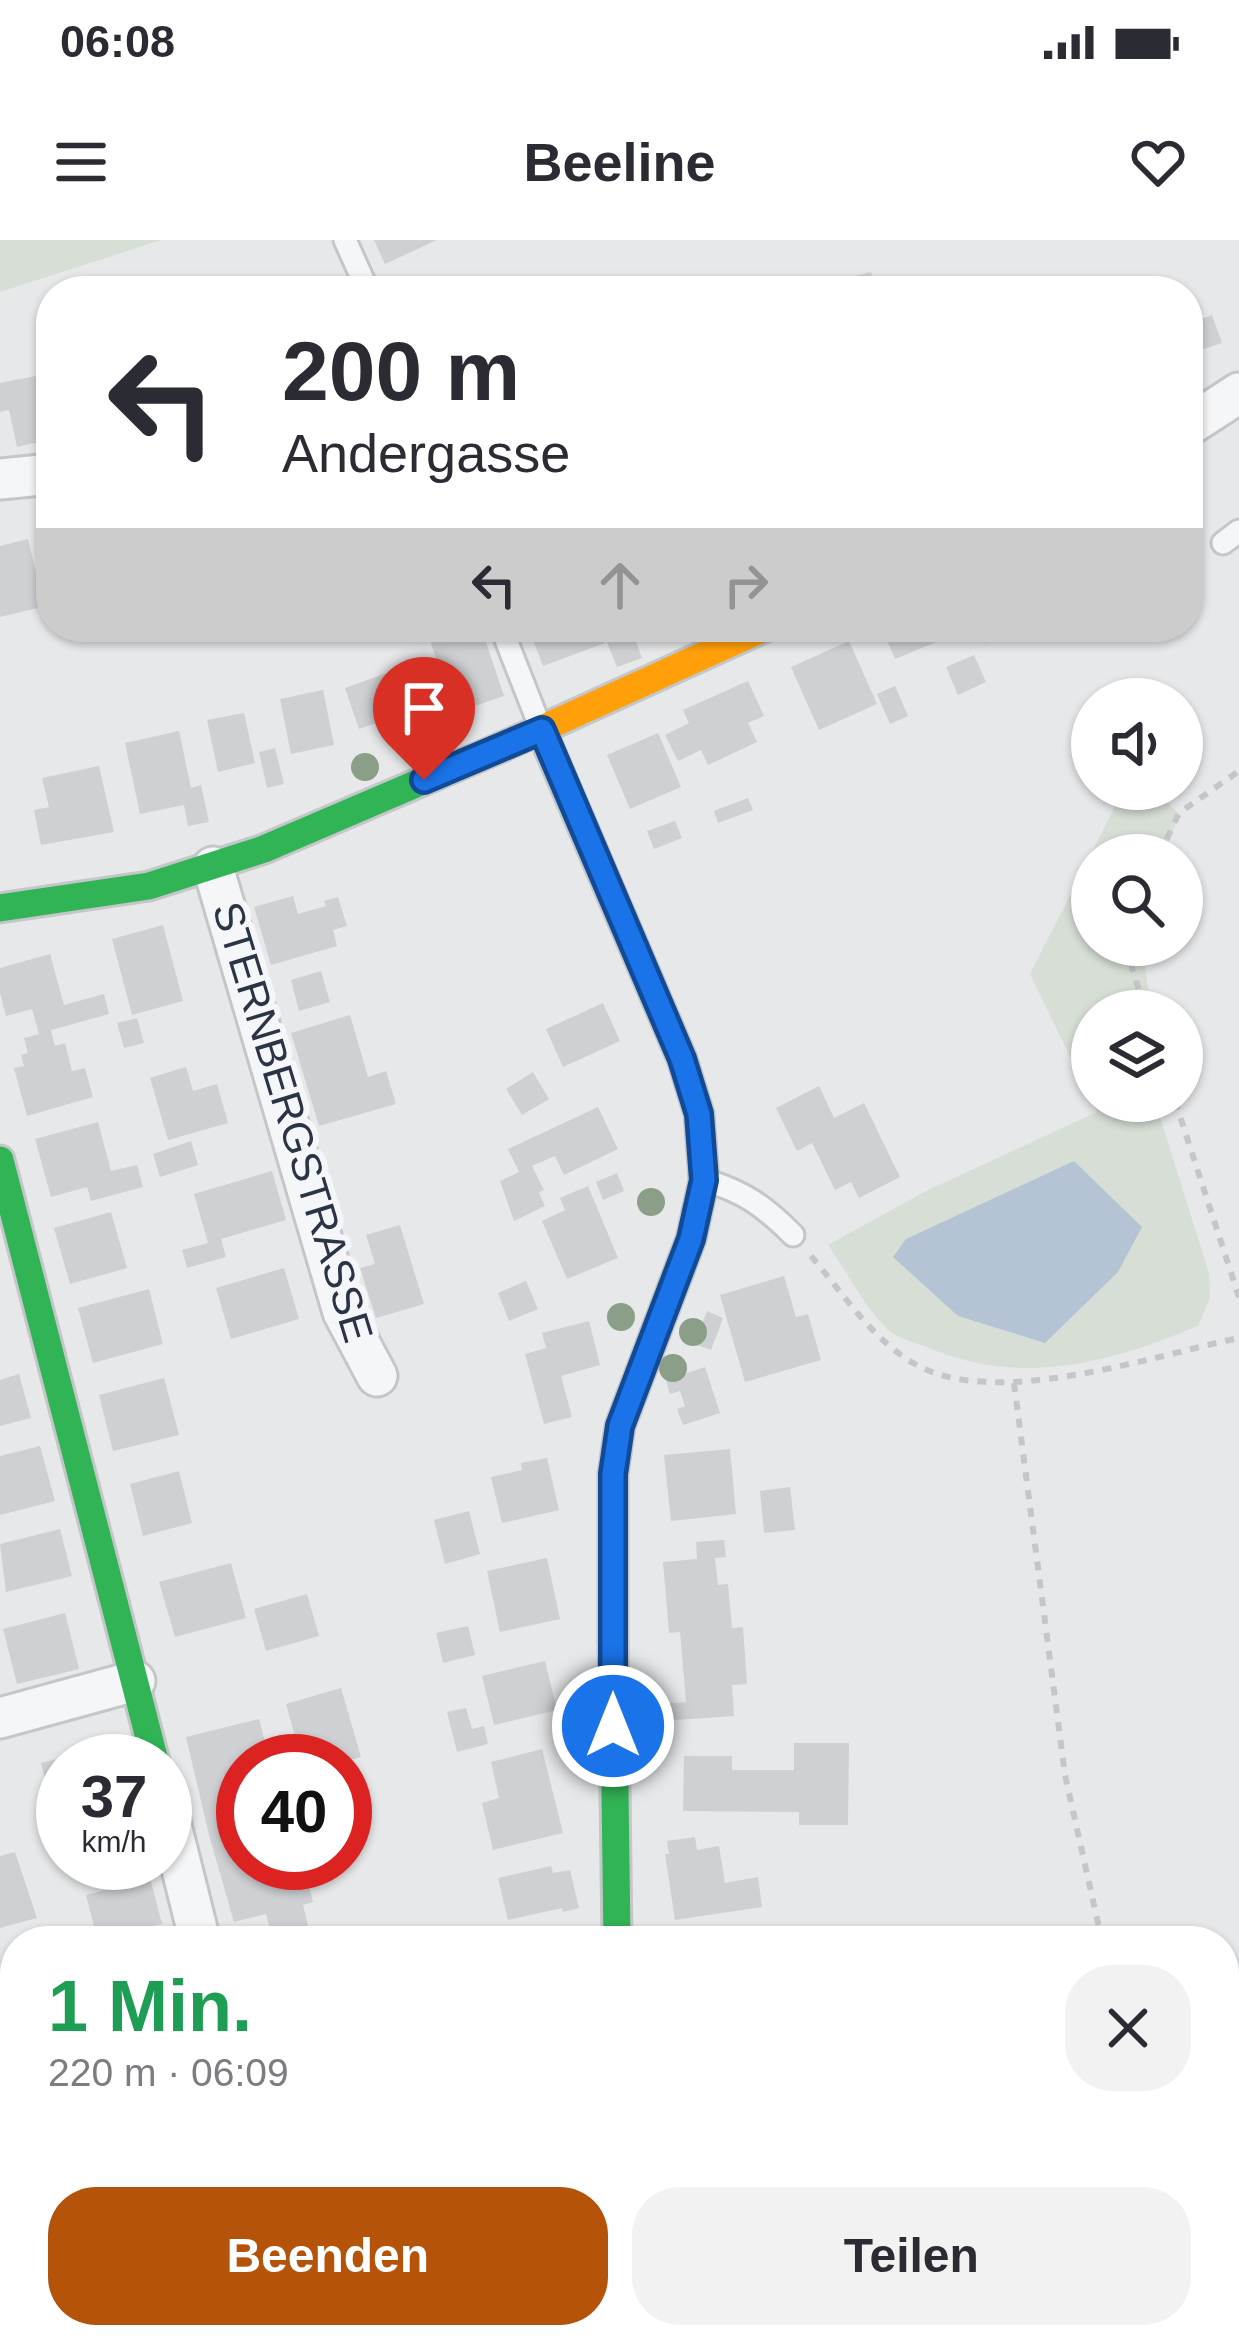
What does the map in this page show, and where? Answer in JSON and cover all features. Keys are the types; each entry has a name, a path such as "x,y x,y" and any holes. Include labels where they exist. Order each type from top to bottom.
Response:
{"street":[{"path":"1203,416 1239,393"},
{"path":"0,479 36,475"},
{"path":"0,908 149,886 213,867 542,730 733,642"},
{"path":"542,730 682,1059 699,1114 704,1180 691,1239 620,1426 613,1474 616,1926"},
{"name":"STERNBERGSTRASSE","path":"213,867 343,1312 377,1376"},
{"path":"0,1160 148,1734"},
{"path":"0,1718 135,1681"},
{"path":"187,1890 196,1926"}],"lane":[{"path":"345,240 361,276"},
{"path":"507,642 542,730"},
{"path":"704,1180 760,1202 793,1234"}],"path":[{"path":"1170,834 1179,813 1239,771"},
{"path":"1182,1122 1239,1297"},
{"path":"793,1234 889,1344 914,1363 976,1382 1014,1383 1071,1375 1239,1338"},
{"path":"1014,1383 1065,1775 1099,1926"}],"shaded area":[{"path":"0,240 161,240 50,276 36,276 36,280 0,292"},
{"path":"1113,810 1179,813 1172,834 1101,834"},
{"path":"1071,893 1071,966 1145,966 1148,990 1071,990 1071,1058 1030,974"},
{"path":"1075,1122 1162,1122 1209,1273 1210,1298 1198,1326 1098,1360 1031,1368 963,1360 896,1335 863,1299 828,1245 926,1191"}],"water":[{"path":"1074,1161 1142,1227 1118,1272 1045,1343 958,1316 893,1257 906,1239"}],"building":[{"path":"374,240 437,240 385,264"},
{"path":"1212,315 1222,343 1203,349 1203,318"},
{"path":"36,376 36,443 17,447 9,410 0,412 0,383"},
{"path":"28,539 36,573 36,609 0,617 0,546"},
{"path":"431,642 486,642 504,696 454,713"},
{"path":"534,642 605,642 605,643 543,666"},
{"path":"607,642 636,642 642,658 617,667"},
{"path":"849,642 877,704 819,730 791,667"},
{"path":"888,642 936,642 895,659"},
{"path":"974,655 986,682 958,695 946,667"},
{"path":"401,668 415,710 359,729 345,688"},
{"path":"748,681 764,716 748,723 757,742 708,765 701,750 678,761 665,735 689,723 683,710"},
{"path":"895,686 908,716 890,724 877,694"},
{"path":"323,690 334,745 291,754 280,699"},
{"path":"244,713 255,763 218,772 207,720"},
{"path":"179,731 191,788 201,785 209,822 188,826 184,805 140,814 125,743"},
{"path":"658,733 681,787 630,809 607,755"},
{"path":"275,748 284,784 267,788 259,752"},
{"path":"99,766 114,832 41,845 34,810 49,807 42,778"},
{"path":"748,798 753,810 718,823 714,811"},
{"path":"675,821 682,838 654,849 647,831"},
{"path":"293,896 298,914 338,897 347,926 333,930 337,946 271,965 254,907"},
{"path":"163,925 183,1001 132,1015 112,939"},
{"path":"50,954 64,1005 104,994 109,1014 51,1030 55,1046 65,1043 72,1071 85,1068 93,1097 27,1116 14,1068 24,1066 21,1055 28,1053 24,1038 39,1034 32,1009 6,1016 0,968"},
{"path":"321,971 330,1002 299,1011 291,980"},
{"path":"603,1003 620,1041 563,1067 546,1029"},
{"path":"350,1015 368,1077 386,1071 396,1104 319,1126 291,1033"},
{"path":"137,1018 144,1043 124,1048 117,1023"},
{"path":"186,1067 193,1091 217,1084 228,1123 168,1140 150,1078"},
{"path":"533,1072 549,1099 522,1115 506,1089"},
{"path":"819,1086 834,1118 864,1103 900,1177 859,1198 851,1182 835,1190 812,1143 797,1151 776,1108"},
{"path":"598,1107 618,1149 564,1175 555,1156 532,1166 544,1190 539,1193 545,1206 514,1221 500,1181 519,1172 508,1149"},
{"path":"98,1122 111,1171 137,1165 143,1187 91,1201 87,1187 51,1197 35,1139"},
{"path":"191,1141 198,1165 160,1177 153,1154"},
{"path":"272,1171 286,1220 221,1239 226,1257 187,1268 182,1250 208,1243 194,1194"},
{"path":"617,1173 624,1191 603,1200 596,1182"},
{"path":"588,1186 618,1258 567,1279 542,1221 565,1210 560,1198"},
{"path":"111,1212 127,1268 70,1284 54,1228"},
{"path":"400,1225 424,1304 376,1318 360,1268 375,1264 366,1235"},
{"path":"284,1268 299,1319 231,1339 216,1288"},
{"path":"784,1276 796,1317 808,1314 821,1360 745,1382 720,1295"},
{"path":"526,1281 538,1309 509,1321 498,1293"},
{"path":"149,1289 163,1344 93,1363 78,1308"},
{"path":"707,1311 723,1318 711,1350 694,1344"},
{"path":"589,1321 600,1365 561,1376 572,1417 544,1424 525,1354 546,1348 542,1333"},
{"path":"705,1367 720,1413 683,1425 677,1409 685,1406 680,1391 670,1394 666,1380"},
{"path":"19,1374 31,1418 0,1426 0,1380"},
{"path":"164,1378 179,1435 113,1451 99,1395"},
{"path":"40,1446 55,1501 0,1515 0,1456"},
{"path":"730,1449 736,1514 671,1521 664,1455"},
{"path":"547,1458 559,1510 502,1523 491,1477 522,1470 521,1463"},
{"path":"179,1471 192,1523 143,1536 130,1484"},
{"path":"790,1487 795,1530 764,1533 760,1491"},
{"path":"469,1511 480,1554 445,1564 434,1520"},
{"path":"60,1529 72,1576 6,1592 0,1544"},
{"path":"724,1540 726,1557 715,1558 718,1585 728,1584 732,1628 743,1627 747,1684 732,1685 734,1716 661,1721 660,1704 686,1702 680,1632 669,1633 663,1562 697,1559 696,1542"},
{"path":"547,1558 560,1619 500,1632 487,1571"},
{"path":"231,1563 246,1618 175,1637 159,1582"},
{"path":"307,1594 319,1636 266,1651 254,1609"},
{"path":"65,1613 79,1669 17,1684 3,1629"},
{"path":"468,1626 475,1655 443,1663 436,1633"},
{"path":"545,1661 557,1710 494,1725 482,1676"},
{"path":"341,1688 354,1734 294,1734 286,1704"},
{"path":"466,1708 472,1729 484,1726 488,1744 457,1752 447,1712"},
{"path":"259,1719 263,1734 216,1734 216,1859 192,1763 192,1736"},
{"path":"794,1743 849,1743 848,1825 799,1825 799,1812 683,1811 684,1756 732,1756 732,1770 794,1770"},
{"path":"542,1749 563,1833 493,1850 482,1803 499,1798 491,1762"},
{"path":"695,1837 697,1850 719,1846 725,1883 758,1877 762,1907 675,1920 667,1841"},
{"path":"15,1852 37,1918 0,1926 0,1856"},
{"path":"551,1866 553,1873 570,1870 579,1908 508,1920 498,1878"},
{"path":"153,1890 162,1924 94,1926 86,1895"},
{"path":"225,1890 310,1890 313,1902 303,1905 308,1926 269,1926 266,1914 234,1922"}],"traffic: fast":[{"path":"0,908 149,886 264,849 502,747"},
{"path":"0,1160 148,1734"},
{"path":"613,1642 617,1926"}],"traffic: slow":[{"path":"502,747 733,642"}],"traffic: jam":[{"path":"541,730 682,1059 699,1114 704,1180 691,1239 620,1426 613,1474 613,1642"}],"route":[{"path":"424,780 542,730 682,1059 699,1114 704,1180 691,1239 620,1426 613,1474 613,1726"}]}
